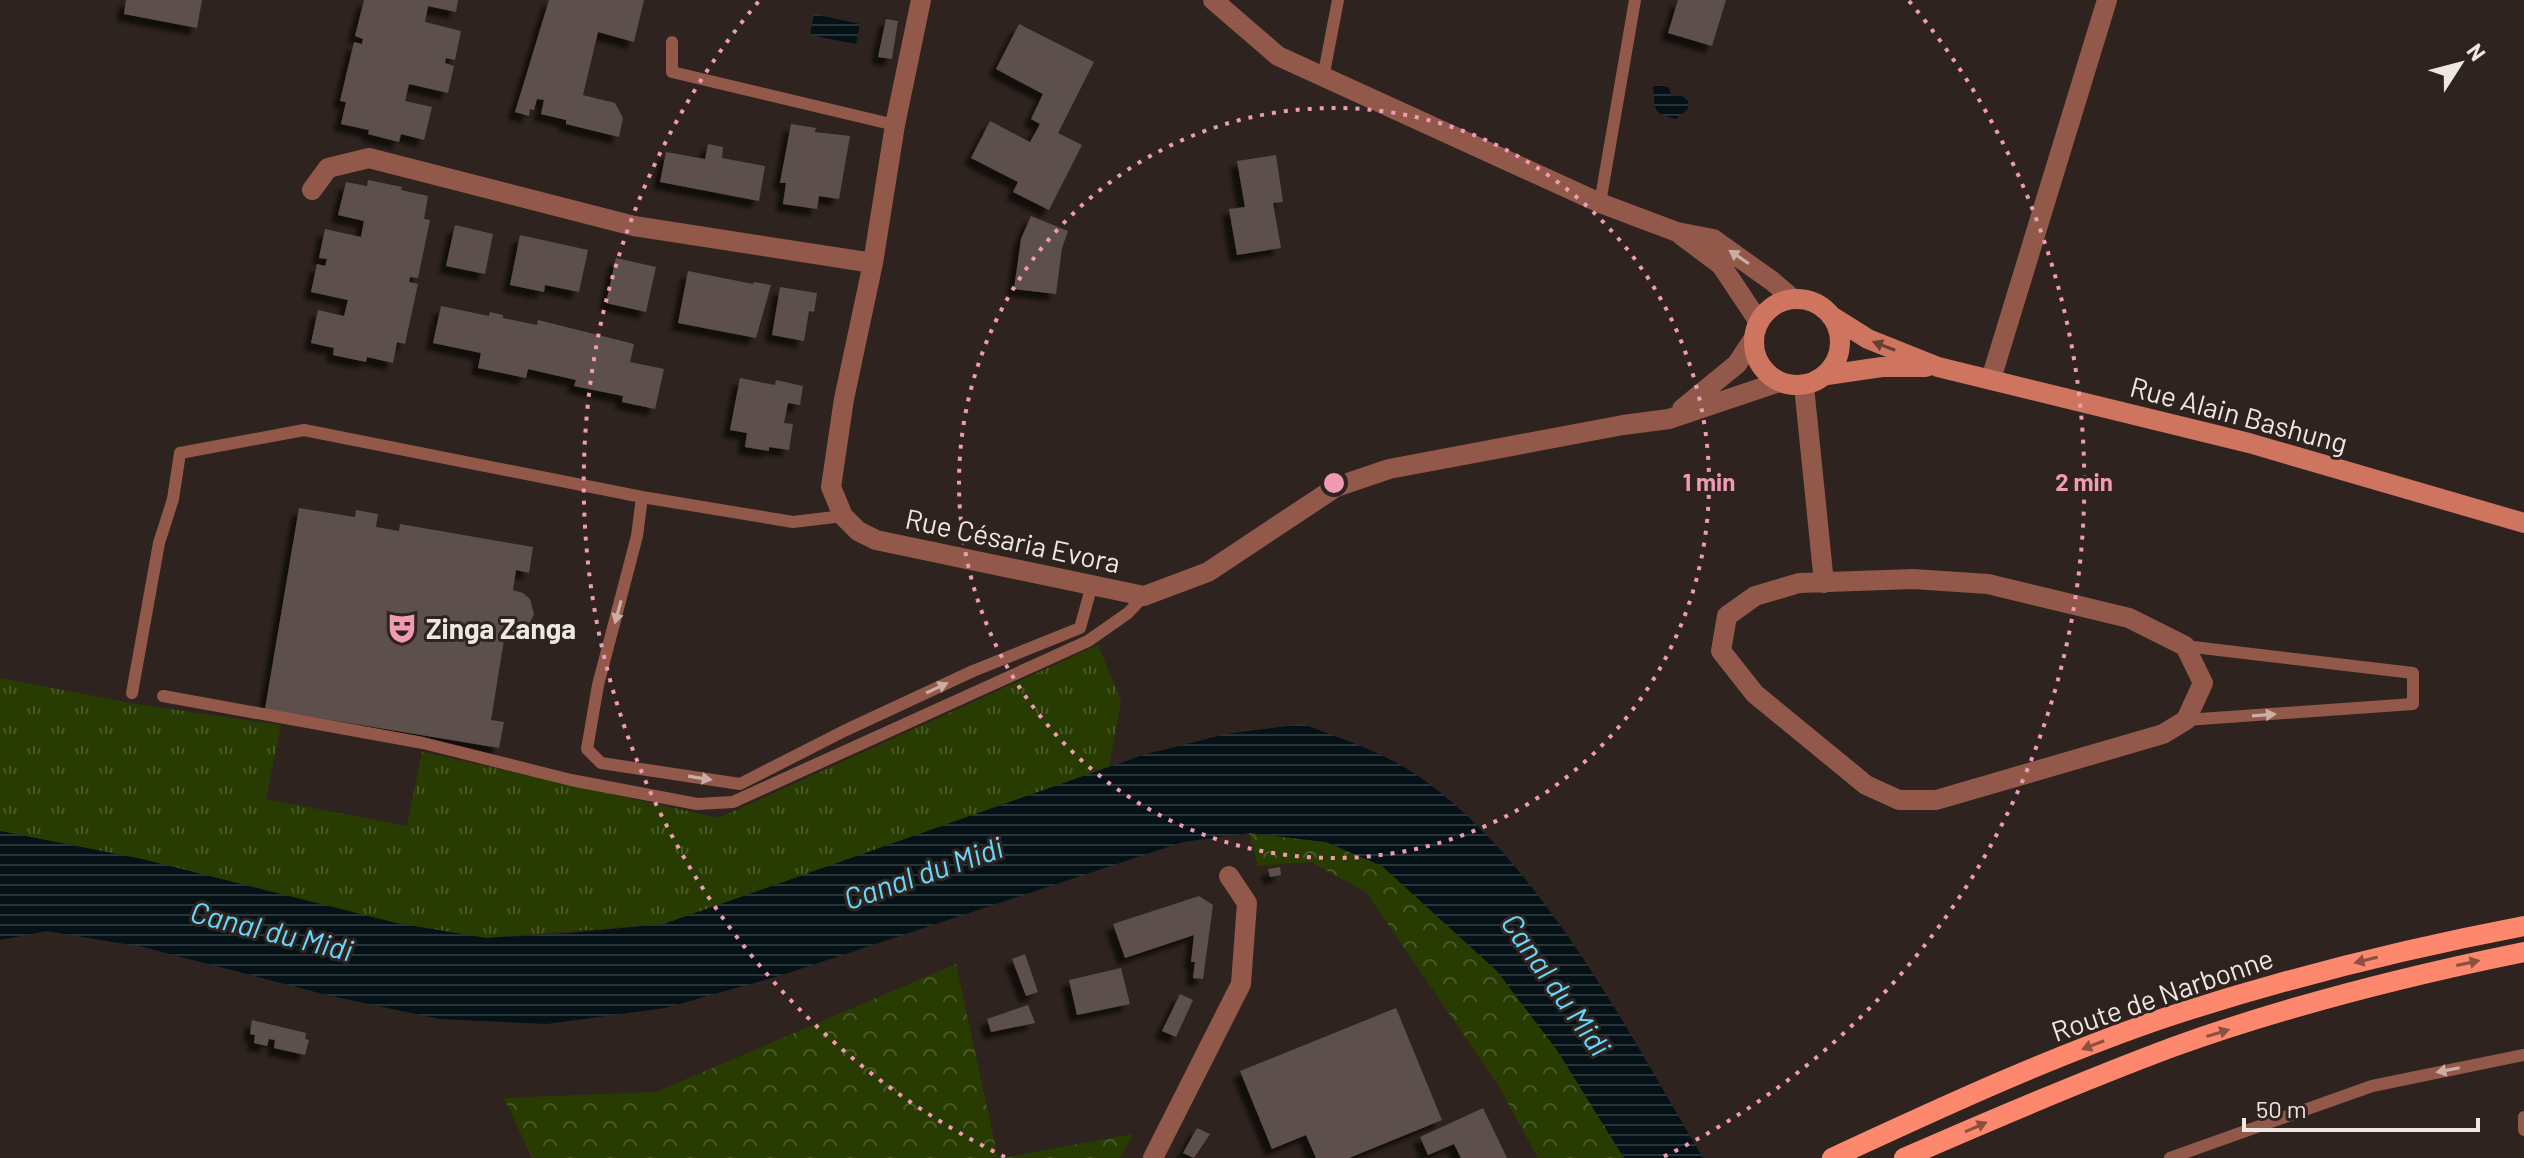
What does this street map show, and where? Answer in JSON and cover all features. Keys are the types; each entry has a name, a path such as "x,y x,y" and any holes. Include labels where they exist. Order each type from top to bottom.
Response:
{"main road":[{"name":"Route de Narbonne","path":"1832,1158 2019,1073 2166,1018 2323,971 2444,941 2524,926"},
{"name":"Route de Narbonne","path":"1904,1158 2175,1047 2331,998 2524,952"}],"street":[{"path":"843,516 831,487 844,399 873,263 895,125 921,0"},
{"path":"1213,0 1278,56 1600,203 1677,232 1713,239 1793,299"},
{"path":"1991,379 2107,0"},
{"path":"312,190 328,168 369,158 634,226 873,263"},
{"path":"1677,232 1721,265 1756,330"},
{"path":"1808,300 1822,306 1833,317 1841,340 1840,353 1827,375 1804,386 1779,382 1768,375 1754,352 1756,330 1768,310 1779,302 1808,300"},
{"name":"Rue Alain Bashung","path":"1833,317 1868,339 1938,367 2249,443 2524,523"},
{"name":"Rue Césaria Evora","path":"1669,419 1737,364 1756,330"},
{"name":"Rue Alain Bashung","path":"1827,375 1882,367 1938,367"},
{"name":"Rue Césaria Evora","path":"843,516 858,531 876,540 1144,596 1208,572 1336,487 1376,473 1423,461 1669,419 1779,382"},
{"path":"1804,386 1824,583"},
{"path":"1913,579 1988,584 2129,618 2185,646 2203,683 2186,720 2163,734 1936,800 1899,800 1866,785 1755,694 1721,651 1727,616 1755,596 1799,583 1913,579"},
{"path":"1153,1158 1241,984 1247,903 1229,876"}],"lane":[{"path":"1323,78 1338,0"},
{"path":"1600,203 1635,0"},
{"path":"672,42 672,72 895,125"},
{"path":"132,693 159,543 173,499 180,453 304,430 642,497 793,522 843,516"},
{"path":"642,497 637,536 598,685 587,749 601,763 740,784 973,671 1080,628 1092,585"},
{"path":"163,696 423,743 571,780 697,804 733,802 1088,641 1128,613 1144,596"},
{"path":"2185,646 2413,673 2413,704 2186,720"},
{"path":"2170,1158 2372,1086 2524,1055"},
{"path":"2524,1117 2524,1130"}],"green space":[{"path":"1098,645 1121,701 1109,767 664,924 486,938 396,923 142,859 0,831 0,678 136,704 281,725 266,799 407,826 422,752 719,818"},
{"path":"1249,833 1326,842 1382,866 1497,971 1557,1050 1624,1158 1538,1158 1498,1085 1366,892 1311,862 1258,866"},
{"path":"956,964 998,1158 532,1158 504,1098 656,1092"},
{"path":"1133,1134 1120,1158 1002,1158"}],"water":[{"path":"814,14 860,24 856,44 810,35"},
{"path":"1660,85 1669,88 1671,96 1682,96 1688,101 1688,109 1676,119 1656,109 1653,87"},
{"name":"Canal du Midi","path":"1303,724 1365,748 1410,770 1467,816 1508,858 1580,954 1703,1158 1624,1158 1557,1050 1497,971 1382,866 1326,842 1249,833 1183,842 779,976 665,1008 547,1024 439,1019 327,995 143,947 47,931 0,940 0,831 142,859 396,923 486,938 571,933 664,924 1143,755 1226,734"}],"building":[{"path":"126,0 202,0 197,28 124,14"},
{"path":"364,0 458,0 456,12 428,6 425,22 461,31 455,60 446,58 445,63 454,66 448,93 409,84 405,101 432,107 424,140 401,134 399,142 368,134 369,130 341,124 346,102 340,101 354,42 362,44 363,39 355,36"},
{"path":"549,0 644,0 634,42 598,32 583,95 615,103 623,118 619,137 566,124 566,120 541,114 544,100 537,99 529,116 515,112"},
{"path":"1678,0 1726,0 1712,46 1668,33"},
{"path":"886,19 898,21 892,59 878,57"},
{"path":"1019,24 1094,62 1058,133 1082,145 1049,210 1013,192 1018,182 971,158 990,121 1030,142 1040,124 1031,119 1043,94 996,69"},
{"path":"791,124 816,128 815,132 850,136 839,199 819,196 817,209 783,204 786,183 780,183"},
{"path":"708,144 723,147 722,158 765,166 759,201 660,182 666,152 705,159"},
{"path":"1276,155 1283,202 1273,203 1281,248 1237,255 1229,209 1245,207 1237,161"},
{"path":"368,180 428,196 424,219 430,220 418,278 410,277 409,282 418,284 405,344 397,342 393,363 367,357 366,362 333,355 334,348 311,343 318,310 344,316 348,300 311,292 317,264 325,266 327,259 319,258 325,229 361,237 364,221 338,215 346,182 367,186"},
{"path":"1031,216 1068,231 1062,248 1056,294 1014,289 1021,239"},
{"path":"455,225 493,234 485,274 446,266"},
{"path":"520,235 588,250 579,292 545,285 544,292 510,285"},
{"path":"616,258 656,267 646,312 606,303"},
{"path":"688,271 771,285 756,338 678,323"},
{"path":"780,287 817,293 814,312 809,311 804,341 772,335"},
{"path":"441,306 489,316 490,312 537,325 538,320 634,344 630,362 664,369 655,409 622,402 623,396 574,386 576,380 528,369 526,378 478,368 481,353 433,343"},
{"path":"740,378 775,385 776,380 803,386 800,405 788,403 784,423 793,424 789,450 745,447 747,433 730,430"},
{"name":"Zinga Zanga","path":"299,508 355,517 356,510 378,514 376,527 399,531 400,524 533,547 529,573 516,570 513,590 530,599 534,614 523,630 505,634 491,720 504,722 499,748 265,709"},
{"path":"1280,867 1281,875 1270,877 1268,869"},
{"path":"1199,896 1213,905 1203,979 1193,978 1194,935 1125,958 1113,924"},
{"path":"1025,954 1038,992 1026,996 1012,959"},
{"path":"1121,968 1130,1004 1077,1015 1069,980"},
{"path":"1180,994 1193,1000 1176,1037 1162,1031"},
{"path":"1028,1005 1035,1023 991,1032 987,1019"},
{"path":"1396,1008 1442,1120 1349,1158 1316,1158 1306,1135 1272,1149 1240,1071"},
{"path":"252,1020 306,1033 305,1039 309,1040 305,1055 274,1048 275,1040 269,1039 267,1046 254,1043 255,1035 250,1034"},
{"path":"1483,1108 1507,1158 1461,1158 1454,1144 1428,1155 1420,1137"},
{"path":"1197,1128 1210,1134 1194,1158 1183,1153"}],"place":[{"name":"Zinga Zanga","path":"402,628"}]}
